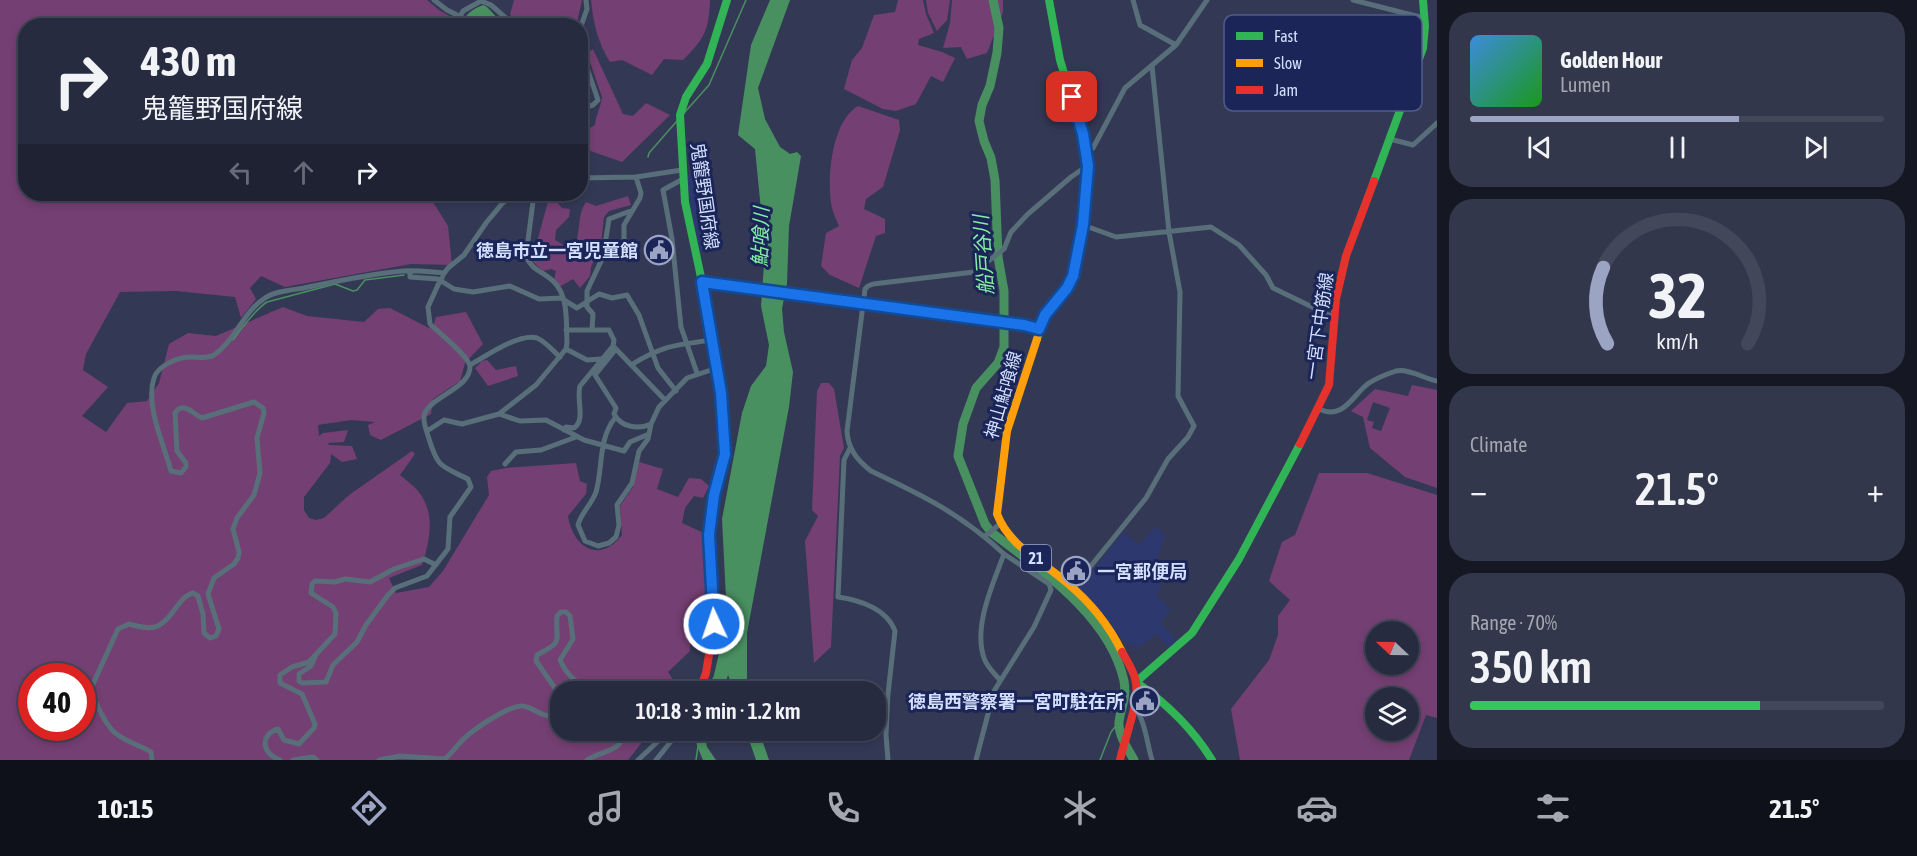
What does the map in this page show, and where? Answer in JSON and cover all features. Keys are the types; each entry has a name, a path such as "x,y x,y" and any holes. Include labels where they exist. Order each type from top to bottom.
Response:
{"main road":[{"name":"鬼籠野国府線","path":"703,681 714,624 709,535 714,495 725,454 717,368 685,202 680,119 686,97 707,64 727,0"},
{"name":"神山鮎喰線","path":"997,526 1005,442 1039,329 1045,315 1067,288 1073,276 1083,225 1088,166 1083,134 1060,60 1049,0"},
{"name":"一宮下中筋線","path":"1422,53 1424,48 1423,0"},
{"name":"一宮下中筋線","path":"1136,682 1192,633 1239,559 1319,409 1329,386 1336,299 1346,256 1400,111"},
{"path":"702,282 1039,329"},
{"name":"21","path":"997,526 1073,588 1112,632 1136,682"},
{"path":"1121,756 1136,682 1156,696 1200,740 1212,760"}],"street":[{"path":"434,0 459,16 476,3 485,2 505,18"},
{"path":"584,18 587,9 586,0"},
{"path":"1133,0 1140,25 1176,45"},
{"path":"1086,153 1093,148 1125,88 1176,45 1207,0"},
{"path":"1353,0 1412,15"},
{"path":"1073,588 1146,498 1168,459 1193,430 1193,423 1178,396 1180,292 1169,232 1152,66"},
{"path":"588,71 598,100 588,107"},
{"path":"1390,139 1413,145 1437,123"},
{"path":"976,760 989,702 1000,680 1034,627 1051,590 1049,584 1004,554 986,535 944,507 871,471 861,463 850,448 848,431 865,289 867,286 970,274 1004,249 1011,232 1028,214 1071,177 1088,166"},
{"path":"588,178 682,175"},
{"path":"682,175 663,190 672,239 681,327 697,373"},
{"path":"630,253 624,239 624,225 640,198 641,193 636,177"},
{"path":"427,431 444,420 462,424 499,414 536,385 566,349 563,299 555,283 537,272 526,256 533,201"},
{"path":"470,365 461,352 430,324 428,307 443,276 464,255 504,202"},
{"path":"592,330 593,314 586,307 587,291 603,257 609,219 633,210"},
{"path":"1083,225 1116,237 1207,226 1219,230 1239,245 1266,275 1273,288 1335,318"},
{"path":"152,760 151,752 119,738 111,731 92,693 93,684 118,629 129,624 147,629 159,626 165,622 186,595 193,593 198,596 203,614 204,633 210,638 216,636 219,629 208,594 214,578 234,564 238,558 239,552 233,529 237,518 254,495 260,473 257,438 264,413 263,408 254,402 201,418 187,408 177,410 175,413 177,451 186,463 186,467 181,473 176,473 171,471 160,439 152,399 156,373 182,357 212,356 227,343 258,304 271,294 341,279 410,271 443,276"},
{"path":"410,271 410,277 438,279 454,289 473,292 510,286 539,299 563,299 577,308 599,294 612,297 627,295 639,315 658,368 675,391"},
{"path":"566,330 609,330 615,340 614,347 595,375 615,408 615,418 625,425 635,427 642,428 651,424"},
{"path":"315,657 311,666 299,674 299,681 302,683 326,682 333,665 352,649 366,625 395,588 428,576 449,545 450,516 471,487 468,479 442,467 436,460 424,420 427,410 466,380 470,365 495,350 525,338 540,339 560,357"},
{"path":"631,365 652,352 677,344 712,340"},
{"path":"564,430 566,427 578,426 580,386 601,359 614,347"},
{"path":"614,347 665,400"},
{"path":"566,349 587,360 601,359"},
{"path":"615,418 610,423 603,447 592,503 579,519 578,525 585,541 598,546 609,543 616,537 619,525 617,505 630,488 639,451 648,439 651,424 659,407 687,378 717,368"},
{"path":"1319,409 1325,412 1342,409 1371,382 1396,371 1402,370 1437,381"},
{"path":"499,414 520,421 546,420 577,437 603,447 624,451 630,442 649,434"},
{"path":"505,465 516,452 542,450 577,437"},
{"path":"850,448 844,460 838,597 856,599 883,613 892,621 895,631 888,694 886,735 888,760"},
{"path":"986,535 997,526"},
{"path":"1000,680 987,665 983,656 982,625 986,604 1004,554"},
{"path":"280,760 274,758 266,749 264,744 266,738 278,729 284,740 299,744 315,724 304,697 280,683 280,675 309,662 333,638 337,628 333,607 310,593 312,584 345,579 370,582 394,569 424,558 436,564"},
{"path":"550,682 536,658 537,655 554,646 558,640 557,616 561,612 566,612 570,616 573,639 560,660 575,681"},
{"path":"1132,705 1136,707 1152,760"},
{"path":"380,760 400,756 445,759 467,735 514,707 521,706 533,709 541,715 550,715"},
{"path":"587,760 617,748 622,741"},
{"path":"638,760 658,741"},
{"path":"656,760 671,741"},
{"path":"293,760 313,757 317,760"}],"shaded area":[{"path":"0,0 427,0 453,18 18,18 18,201 432,201 448,226 452,265 411,264 285,287 261,276 250,288 256,299 241,318 235,297 176,291 120,292 86,354 83,370 108,387 82,416 106,432 127,403 147,401 159,383 169,344 188,333 216,336 283,307 307,316 364,322 378,309 390,308 429,328 434,324 436,317 466,312 483,344 465,363 460,381 433,399 431,414 381,440 370,435 368,425 375,422 351,420 318,425 319,436 323,433 348,430 344,442 328,443 329,445 352,446 357,459 342,462 331,454 330,463 304,497 304,510 309,518 316,520 324,518 349,495 412,451 415,454 400,475 424,499 429,517 429,536 422,565 389,578 396,593 429,587 443,571 489,495 487,477 491,471 576,463 580,481 587,484 586,494 568,516 575,537 581,544 597,550 614,544 622,535 620,506 633,487 639,462 663,469 657,489 678,497 689,478 701,479 709,486 703,498 694,496 685,508 682,523 704,533 706,637 694,639 690,644 690,651 668,672 674,681 550,681 550,741 643,741 628,760 0,760"},
{"path":"514,0 582,0 578,18 513,18 510,15"},
{"path":"591,0 710,0 707,27 701,40 683,60 664,59 652,75 622,60 610,62 597,32"},
{"path":"770,0 790,0 758,88 765,119 780,147 790,154 797,152 801,156 789,226 787,283 782,309 784,332 793,372 789,407 747,633 747,681 730,681 728,675 726,681 712,681 727,618 722,519 742,413 751,386 766,366 769,345 761,306 765,251 755,149 738,135 751,45"},
{"path":"898,0 923,0 934,33 919,39 918,45 955,58 943,82 931,76 916,104 896,111 883,109 844,89 852,60 862,48 874,15 895,12"},
{"path":"926,0 950,0 947,20 937,31 928,13"},
{"path":"952,0 1003,0 1003,12 987,53 967,59 961,47 943,48 950,23"},
{"path":"483,5 497,18 465,18"},
{"path":"593,49 623,114 633,116 646,103 670,115 622,162 588,150 588,129 595,125 602,97 588,52"},
{"path":"858,106 899,120 900,130 883,187 866,199 864,209 885,219 885,233 876,236 859,288 830,275 821,266 826,233 839,226 832,209 830,192 833,150 842,124 849,113"},
{"path":"708,173 705,207 706,252 700,252 690,208 686,174"},
{"path":"628,196 631,205 609,211 604,217 601,243 591,267 590,276 580,288 573,279 559,287 554,280 556,271 551,269 543,271 530,259 534,253 548,201 556,201 562,208 570,209 569,217 556,230 555,240 567,251 573,250 576,243 581,213 586,202 596,206"},
{"path":"487,360 496,370 516,366 518,376 488,386 475,368 482,361"},
{"path":"821,383 829,383 834,389 844,448 840,456 831,647 814,663 805,541 818,516 812,510 817,391"},
{"path":"1412,385 1437,390 1437,488 1405,477 1370,448 1363,417 1351,411 1375,389 1408,396","holes":["1373,402 1390,408 1381,431 1372,428 1374,422 1367,420"]},
{"path":"1319,473 1367,473 1437,495 1437,718 1426,715 1419,734 1419,687 1365,687 1365,741 1416,741 1409,760 1240,760 1231,709 1269,660 1278,635 1278,616 1290,600 1269,581 1282,542 1295,535"},
{"path":"1155,527 1165,534 1158,558 1147,576 1162,587 1156,595 1171,609 1161,623 1179,643 1171,650 1156,634 1138,648 1127,644 1079,588 1123,532 1139,545"},
{"path":"696,741 706,741 707,747 716,760 703,760"},
{"path":"749,741 762,741 769,760 756,760"}],"waterway":[{"path":"684,113 709,85 746,0"},
{"name":"船戸谷川","path":"993,0 999,28 997,53 979,121 991,158 995,180 998,257 1004,291 1004,347 998,363 976,388 963,424 958,456 985,524 991,532 1071,596 1104,636 1116,657 1124,681 1124,698 1119,727 1134,760"},
{"path":"648,157 677,121"},
{"path":"233,340 244,325 267,302 335,284 353,291 357,290 365,280 404,275"},
{"path":"1100,760 1111,732 1119,722"},
{"path":"696,760 698,746"}],"traffic: fast":[{"path":"727,0 707,64 686,97 680,115 685,202 702,282 728,285"},
{"path":"1037,339 1043,319 1067,288 1073,276 1080,244 1088,174 1083,134 1060,60 1049,0"},
{"path":"1422,51 1425,26 1423,0"},
{"path":"1374,181 1400,111"},
{"path":"702,282 721,393"},
{"path":"728,285 1014,324"},
{"path":"1212,760 1178,717 1136,682 1192,633 1239,559 1300,444"}],"traffic: slow":[{"path":"1037,339 1007,431 997,514 1002,525 1018,544 1083,597 1105,623 1122,652"}],"traffic: jam":[{"path":"1300,444 1329,385 1336,299 1346,256 1374,181"},
{"path":"1014,324 1039,329"},
{"path":"703,681 714,624 709,535 713,495 725,454 721,393"},
{"path":"1120,760 1134,710 1136,691 1134,674 1122,652"}],"place":[{"name":"徳島市立一宮児童館","path":"659,250"},
{"name":"一宮郵便局","path":"1076,571"},
{"name":"徳島西警察署一宮町駐在所","path":"1145,701"}],"route":[{"path":"714,624 709,535 714,495 725,454 721,393 702,282 1024,325 1039,329 1045,315 1067,288 1073,276 1083,225 1088,166 1083,134 1072,97"}],"water label":[{"name":"鮎喰川","path":"760,237"}]}
